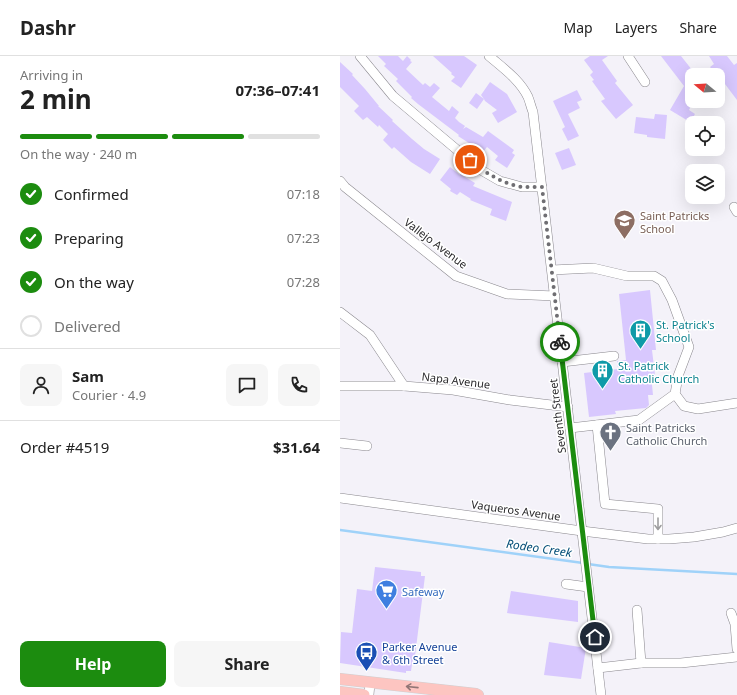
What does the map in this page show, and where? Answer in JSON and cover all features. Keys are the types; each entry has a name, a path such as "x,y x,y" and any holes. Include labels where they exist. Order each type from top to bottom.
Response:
{"main road":[{"path":"340,679 478,695"},
{"path":"340,692 364,695"}],"street":[{"path":"360,56 393,96 481,170 500,181 522,187 542,187"},
{"name":"Seventh Street","path":"488,56 519,83 527,96 533,112 601,695"},
{"path":"628,56 645,82"},
{"name":"Vallejo Avenue","path":"340,181 345,187 456,276 507,294 555,296"},
{"path":"552,270 593,268 627,276 654,276 662,281 672,300 689,347 678,376 675,394 639,420 570,428"},
{"path":"340,312 370,335 404,386"},
{"path":"562,362 614,356"},
{"name":"Napa Avenue","path":"340,386 404,386 453,390 510,400 568,407"},
{"path":"675,394 684,406 698,409 737,403"},
{"path":"598,425 605,504 658,509 658,539"},
{"path":"340,443 367,446"},
{"name":"Vaqueros Avenue","path":"340,498 648,539 694,537 737,528"},
{"path":"566,584 588,587"},
{"path":"637,610 641,663"},
{"path":"731,613 735,624 737,649"},
{"path":"598,668 641,663 681,663 737,657"},
{"path":"369,695 370,683"}],"building":[{"path":"378,56 398,56 403,61 407,56 412,62 406,69 423,85 425,83 430,87 434,83 440,88 432,97 449,111 452,106 459,112 455,118 465,126 463,129 466,127 483,137 488,131 514,150 512,153 515,155 507,168 495,160 498,156 487,147 483,152 458,136 459,135 411,98 412,97 396,81 398,79 384,66 386,64"},
{"path":"433,56 464,56 477,65 461,88 451,81 455,77 451,74 452,73"},
{"path":"590,56 608,56 602,60 617,81 615,83 633,105 616,119 601,101 605,99 592,81 594,80 590,75 593,72 584,60"},
{"path":"661,56 681,56 690,68 685,68 685,108 690,108 689,110 695,114 694,116 685,116 685,119 670,110 684,86"},
{"path":"709,56 727,56 734,65 737,63 737,100 725,84 725,68 711,68 710,67 714,64"},
{"path":"340,62 353,74 352,75 378,106 393,120 392,121 424,149 440,159 430,174 411,162 394,147 392,149 383,140 388,134 379,125 378,127 367,117 363,120 354,111 359,106 340,87"},
{"path":"490,82 507,94 517,112 498,123 492,113 497,110 485,101 481,95"},
{"path":"577,90 582,100 577,102 580,108 568,114 579,136 568,141 562,129 565,127 553,101"},
{"path":"476,93 484,99 477,109 469,103"},
{"path":"655,114 667,115 665,139 647,137 647,135 634,133 636,117 654,119"},
{"path":"569,148 576,165 562,170 555,153"},
{"path":"450,167 460,175 475,183 473,186 512,202 506,221 490,215 492,209 470,200 471,199 460,192 457,195 450,191 451,189 440,180"},
{"name":"St. Patrick's School","path":"650,290 656,350 652,350 655,375 651,375 653,395 648,395 649,405 646,408 615,411 616,414 589,417 584,373 618,369 617,361 626,360 619,294"},
{"name":"Safeway","path":"375,567 421,572 421,576 425,576 414,664 412,664 411,671 406,671 406,673 340,663 341,632 352,633 357,589 372,591"},
{"path":"511,591 578,601 578,622 507,613"},
{"path":"549,642 586,648 581,679 544,675"}],"waterway":[{"name":"Rodeo Creek","path":"340,530 583,563"},
{"name":"Rodeo Creek","path":"588,564 609,567 737,574"}],"way so far":[{"path":"470,160 481,170 500,181 522,187 542,187 560,342"}],"place":[{"name":"Saint Patricks School","path":"625,240"},
{"name":"St. Patrick's School","path":"640,350"},
{"name":"St. Patrick Catholic Church","path":"602,390"},
{"name":"Saint Patricks Catholic Church","path":"610,452"},
{"name":"Safeway","path":"387,610"},
{"name":"Parker Avenue & 6th Street","path":"367,672"}],"route":[{"path":"560,342 595,637"}]}
